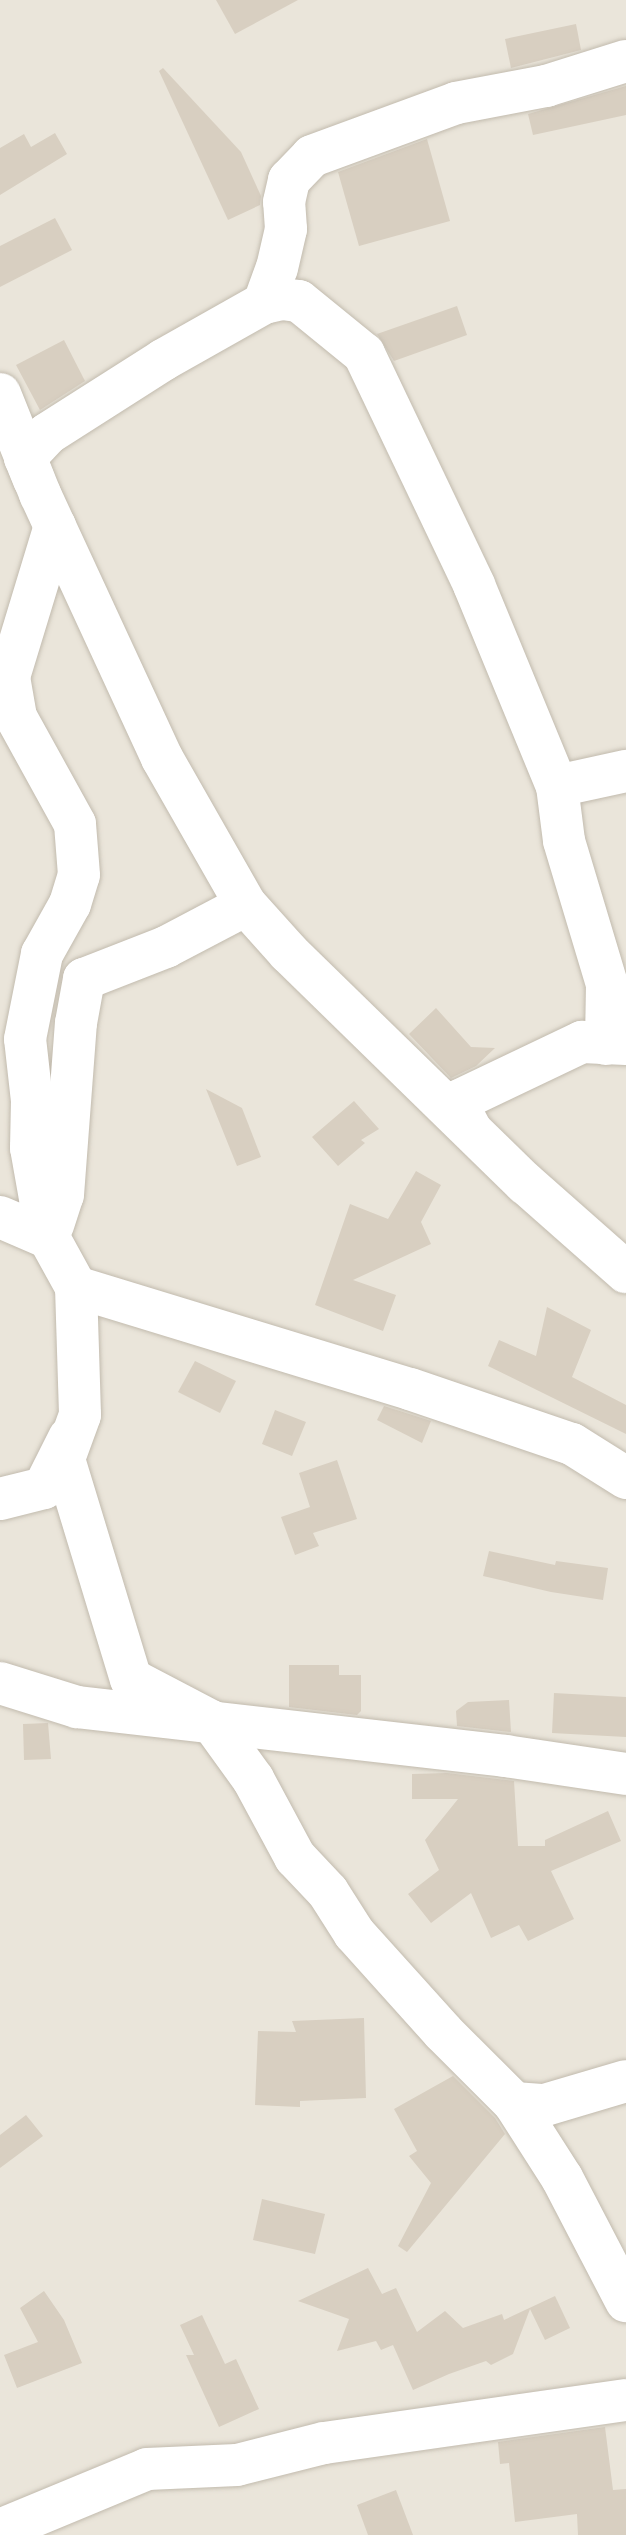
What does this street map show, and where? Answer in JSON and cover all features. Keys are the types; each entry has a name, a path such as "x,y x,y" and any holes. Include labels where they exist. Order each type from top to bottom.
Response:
{"street":[{"path":"264,303 277,268 286,229 284,202 289,180 312,156 456,103 546,86 626,61"},
{"path":"470,1128 456,1102 582,1042 616,1044 607,984 564,841 557,786 474,585 364,354 299,301 282,299 264,303 163,360 47,434 25,458 162,758 246,905 289,953 545,1202 626,1272"},
{"path":"0,394 47,510 9,677 16,717 75,824 79,875 70,904 42,954 25,1039 32,1101 31,1148 41,1204 27,1228"},
{"path":"557,786 626,771"},
{"path":"27,1228 63,1195 76,1023 84,979 166,947 246,905"},
{"path":"27,1228 76,1287 410,1389 572,1444 626,1478"},
{"path":"76,1287 80,1415 64,1459 131,1679 211,1721 253,1779 295,1857 328,1892 354,1933 514,2103 562,2178 626,2301"},
{"path":"0,1499 44,1488 80,1415"},
{"path":"0,1683 77,1707 626,1774"},
{"path":"514,2103 545,2105 626,2081"},
{"path":"0,2530 147,2469 237,2465 324,2443 626,2400"}],"shaded area":[{"path":"0,0 626,0 626,2535 0,2535"}],"building":[{"path":"216,0 298,0 235,34"},
{"path":"576,24 581,50 511,68 505,39"},
{"path":"163,68 241,152 261,196 260,205 228,220 159,71"},
{"path":"626,86 626,115 533,135 528,114"},
{"path":"55,133 67,154 0,195 0,148 24,134 31,147"},
{"path":"427,139 450,221 359,246 338,172"},
{"path":"55,218 72,250 0,287 0,246"},
{"path":"457,306 467,335 394,361 377,334"},
{"path":"64,340 85,381 40,410 16,365"},
{"path":"436,1008 471,1047 495,1048 476,1066 451,1078 409,1034"},
{"path":"206,1089 242,1108 261,1157 237,1166"},
{"path":"354,1101 379,1129 361,1140 365,1143 338,1166 312,1137"},
{"path":"416,1171 441,1185 421,1222 431,1244 353,1280 396,1295 383,1331 315,1305 350,1204 388,1219"},
{"path":"547,1307 591,1330 572,1377 626,1405 626,1434 488,1366 499,1340 536,1356"},
{"path":"195,1361 236,1381 220,1413 178,1392"},
{"path":"384,1406 431,1421 422,1443 377,1420"},
{"path":"275,1410 306,1422 292,1456 262,1444"},
{"path":"337,1460 357,1519 313,1533 319,1546 295,1555 281,1517 310,1507 299,1473"},
{"path":"489,1551 555,1565 556,1561 608,1568 603,1600 483,1576"},
{"path":"289,1665 339,1665 339,1675 361,1675 361,1711 357,1715 289,1707"},
{"path":"554,1693 626,1697 626,1737 552,1733"},
{"path":"509,1700 511,1732 457,1726 456,1711 468,1702"},
{"path":"48,1723 51,1759 24,1760 23,1724"},
{"path":"447,1773 514,1781 518,1846 545,1846 545,1840 608,1811 621,1841 551,1871 574,1919 528,1941 519,1925 491,1938 471,1893 431,1923 408,1894 439,1870 425,1840 458,1799 412,1799 412,1774"},
{"path":"364,2018 366,2098 300,2101 300,2107 255,2105 258,2031 296,2032 292,2021"},
{"path":"453,2076 495,2118 505,2134 407,2252 398,2246 431,2183 409,2156 417,2151 394,2109"},
{"path":"26,2115 43,2136 0,2168 0,2135"},
{"path":"262,2199 325,2214 315,2254 253,2240"},
{"path":"368,2268 382,2294 396,2288 417,2332 445,2311 463,2328 502,2314 504,2320 555,2296 570,2328 545,2340 530,2309 513,2354 491,2365 486,2361 413,2390 393,2345 381,2350 376,2341 337,2351 349,2319 298,2301"},
{"path":"44,2291 64,2320 82,2363 17,2388 4,2355 38,2342 20,2308"},
{"path":"202,2315 225,2364 236,2359 259,2409 219,2427 186,2355 194,2355 180,2325"},
{"path":"605,2427 613,2490 626,2489 626,2535 578,2535 577,2514 515,2522 509,2463 500,2464 498,2442"},
{"path":"396,2490 413,2535 368,2535 357,2505"}]}
